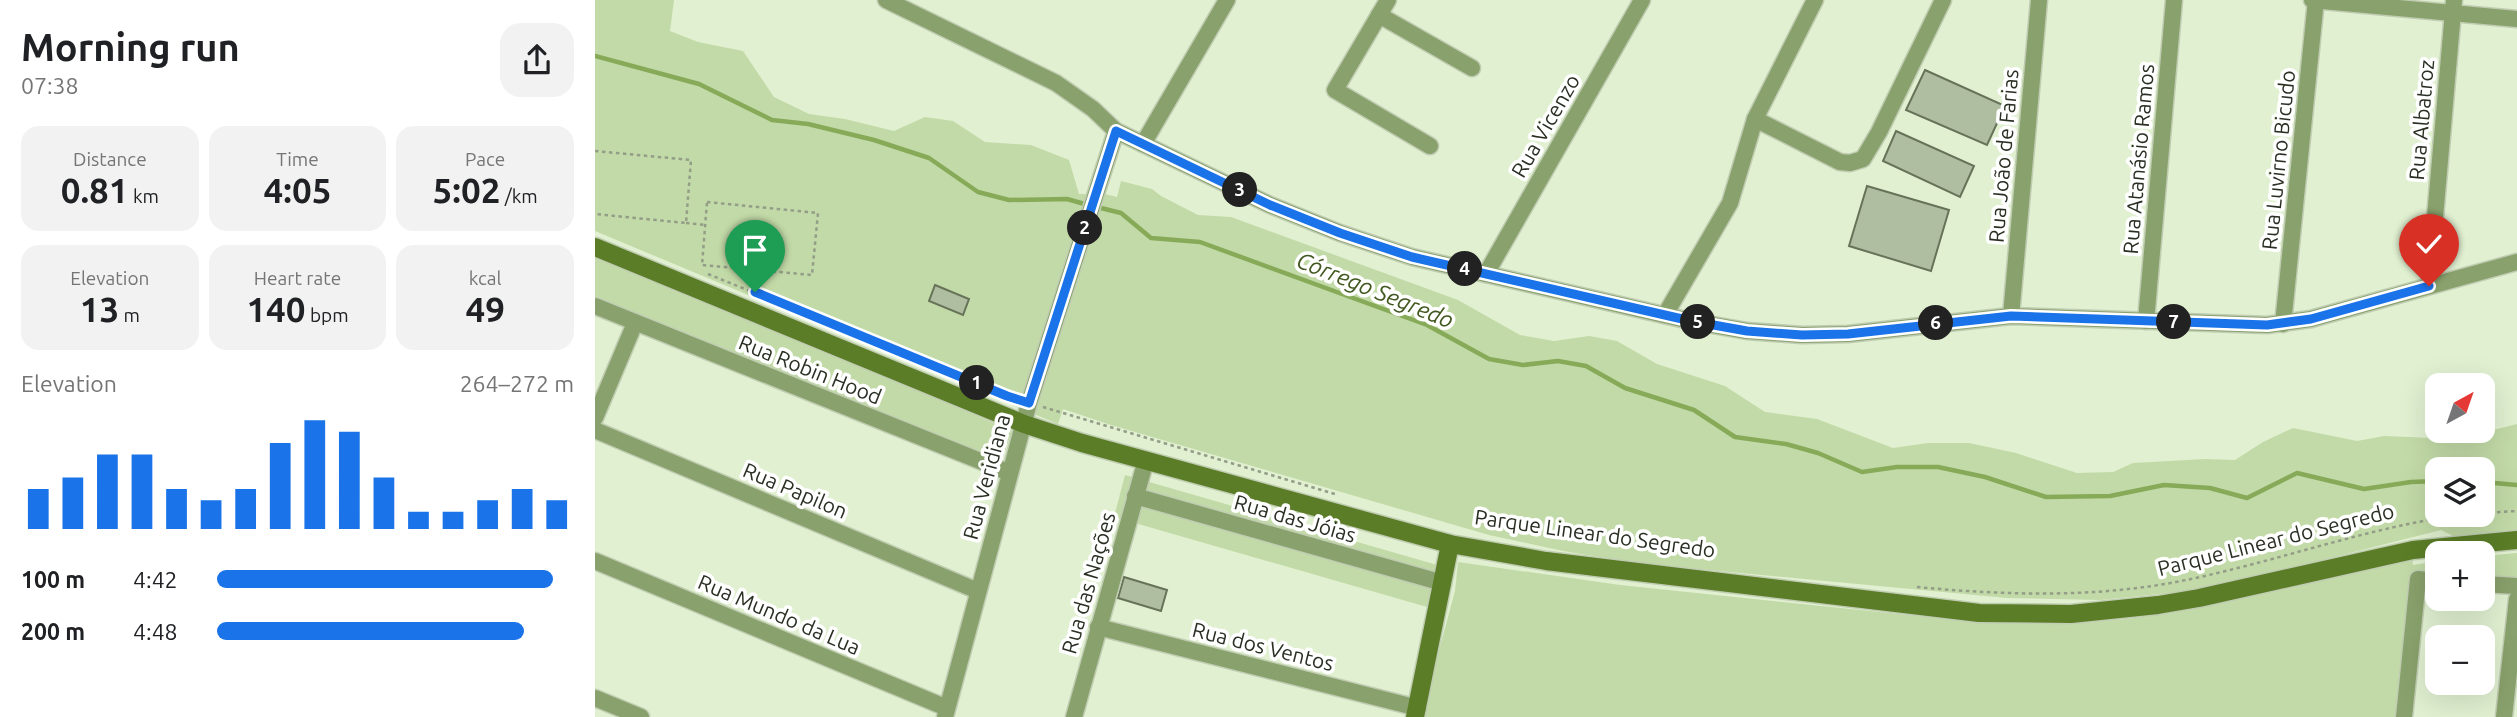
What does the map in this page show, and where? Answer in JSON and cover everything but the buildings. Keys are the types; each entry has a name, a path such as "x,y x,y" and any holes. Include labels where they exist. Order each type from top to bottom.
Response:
{"main road":[{"path":"595,247 1024,424 1082,443 1450,544 1546,561 1979,613 2060,614 2158,605 2413,550 2517,540"},
{"path":"1417,712 1450,544"}],"street":[{"path":"885,0 1056,83 1093,109 1116,131 1270,205 1340,233 1412,257 1747,331 1802,335 1848,334 2011,316 2283,324 2311,319 2517,262"},
{"path":"1143,144 1227,0"},
{"path":"1388,0 1335,90 1430,146"},
{"name":"Rua Vicenzo","path":"1486,274 1642,0"},
{"path":"1665,315 1730,203 1755,119 1815,0"},
{"path":"1755,119 1840,162 1850,163 1863,159 1879,132 1943,0"},
{"name":"Rua João de Farias","path":"2011,316 2039,0"},
{"name":"Rua Atanásio Ramos","path":"2145,321 2174,0"},
{"path":"2315,0 2453,7 2517,19"},
{"name":"Rua Luvirno Bicudo","path":"2283,324 2315,0"},
{"name":"Rua Albatroz","path":"2429,286 2453,7"},
{"path":"1379,15 1472,68"},
{"name":"Rua Veridiana","path":"946,712 1029,403 1116,131"},
{"name":"Rua Robin Hood","path":"595,306 1010,473"},
{"path":"595,418 635,323"},
{"name":"Rua Papilon","path":"595,430 978,591"},
{"name":"Rua das Nações","path":"1074,717 1146,460"},
{"name":"Rua das Jóias","path":"1135,496 1443,583"},
{"name":"Rua Mundo da Lua","path":"595,561 946,712"},
{"path":"2404,717 2418,579 2425,580"},
{"path":"2495,585 2517,586"},
{"path":"2504,717 2517,599"},
{"name":"Rua dos Ventos","path":"1098,627 1417,712"},
{"path":"595,698 641,717"}],"path":[{"path":"595,151 691,160 686,223"},
{"path":"707,202 818,212 813,275 702,265 705,225 707,202"},
{"path":"595,214 705,225"},
{"path":"698,270 1007,396 1336,494"},
{"path":"754,313 757,270"},
{"path":"2495,512 2517,511"},
{"name":"Parque Linear do Segredo","path":"1908,586 1992,593 2074,593 2136,588 2214,574 2425,520"}],"green space":[{"path":"595,0 674,0 670,31 698,42 743,51 774,97 809,114 845,119 894,131 925,117 953,121 985,142 1031,145 1069,160 1079,194 1117,197 1121,181 1152,189 1198,215 1231,217 1458,300 1520,335 1554,341 1589,336 1617,341 1657,364 1725,386 1765,412 1817,419 1893,448 1928,443 1969,443 2016,453 2077,473 2113,472 2133,463 2235,460 2263,442 2293,428 2357,441 2384,436 2425,438 2425,443 2495,443 2495,430 2517,424 2517,540 2463,541 2441,530 2232,583 2189,591 2100,600 2007,598 1635,563 1563,551 1489,535 1063,409 1058,424 595,231"},
{"path":"595,252 1012,431 1002,460 595,300"},
{"path":"1125,475 1444,567 1434,609 1114,517"},
{"path":"2517,553 2517,578 2495,577 2495,555"},
{"path":"2412,557 2413,565 2425,563 2425,578 2413,580 2396,717 1421,717 1455,591 1458,562 1620,585 1976,622 2089,622 2172,613"}],"waterway":[{"name":"Córrego Segredo","path":"595,56 699,84 772,120 808,124 874,140 929,158 978,192 1009,200 1067,199 1088,205"},
{"name":"Córrego Segredo","path":"1097,207 1121,213 1151,238 1200,242 1427,325 1489,359 1523,365 1558,361 1586,366 1625,388 1694,410 1735,437 1786,444 1818,453 1862,472 1897,467 1938,467 1985,477 2046,497 2110,496 2164,485 2210,488 2247,498 2297,473 2364,489 2425,481"},
{"name":"Córrego Segredo","path":"2495,483 2517,485"}],"route":[{"path":"755,292 1029,403 1116,131 1270,205 1340,233 1412,257 1691,321 1747,331 1802,335 1848,334 2011,316 2267,325 2311,319 2429,286"}]}
